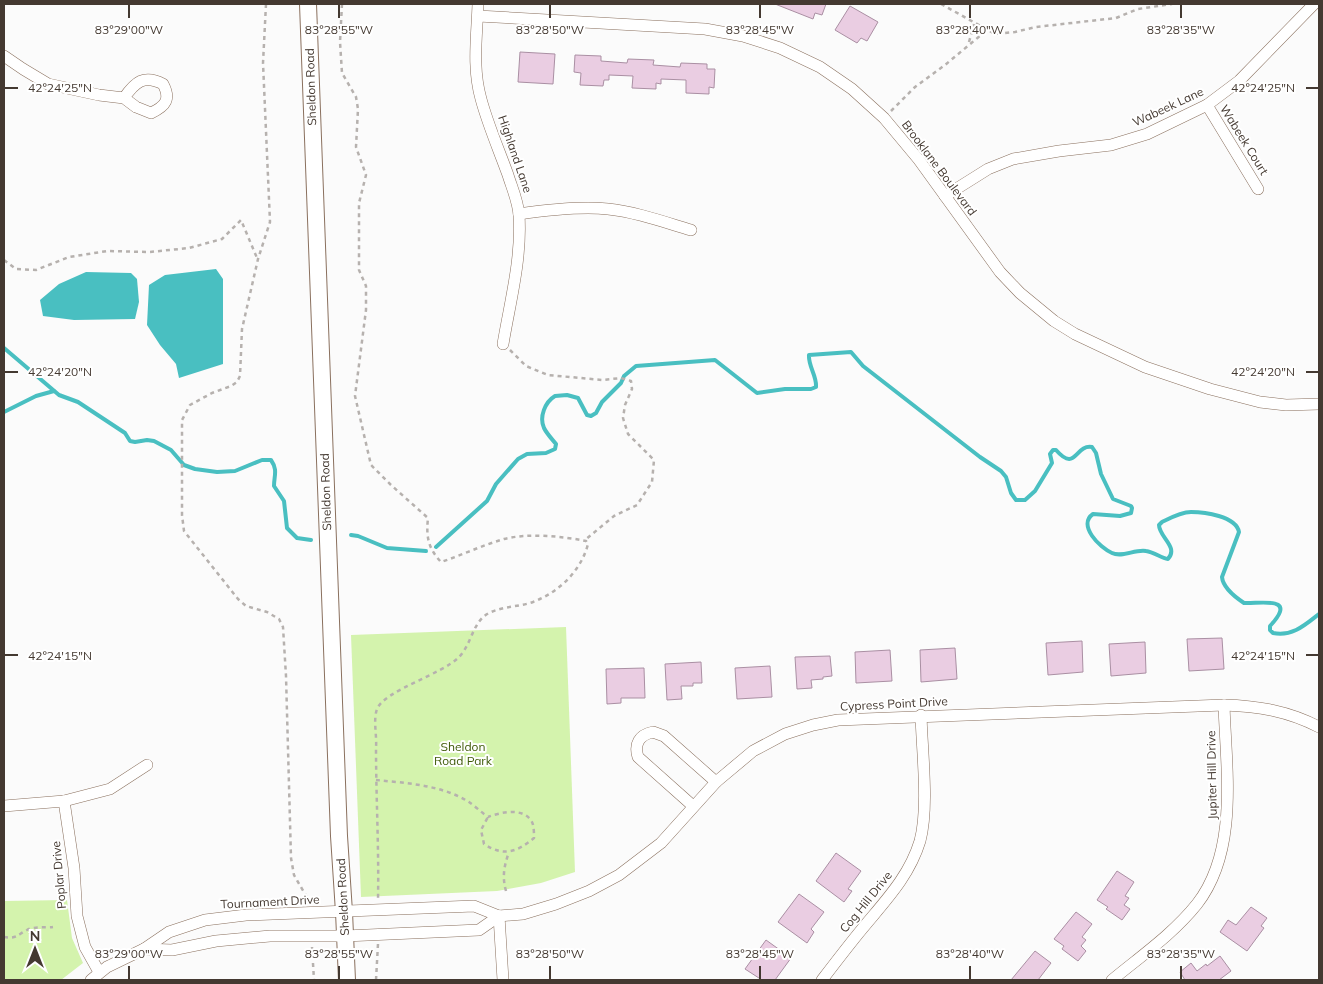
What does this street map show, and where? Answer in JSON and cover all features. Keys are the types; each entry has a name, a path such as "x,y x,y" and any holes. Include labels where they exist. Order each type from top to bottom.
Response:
{"main road":[{"name":"Sheldon Road","path":"308,4 339,836 347,980"}],"street":[{"name":"Wabeek Lane","path":"945,196 988,169 1013,159 1111,145 1147,134 1207,105 1239,81 1314,4"},
{"name":"Brooklane Boulevard","path":"478,10 705,29 743,36 780,48 820,67 852,90 884,118 919,160 1000,272 1020,293 1054,321 1075,334 1145,367 1210,390 1286,406 1319,404"},
{"name":"Highland Lane","path":"478,10 476,30 478,84 519,214 516,265 503,344"},
{"path":"4,56 48,84 98,95 124,98"},
{"name":"Wabeek Court","path":"1207,105 1258,189"},
{"path":"519,214 550,210 608,209 638,214 691,230"},
{"name":"Cypress Point Drive","path":"344,912 474,906 499,916 523,914 590,892 619,875 661,843 716,782 753,751 786,734 813,725 853,718 1224,705 1265,708 1286,713 1319,727"},
{"name":"Jupiter Hill Drive","path":"1112,980 1166,937 1185,918 1198,903 1214,874 1224,841 1227,822 1224,705"},
{"name":"Cog Hill Drive","path":"822,980 854,938 894,892 910,865 920,840 924,808 921,716"},
{"path":"693,806 638,757 636,751 637,743 641,737 653,732 664,736 716,782"},
{"path":"4,806 64,801 110,789 146,765"},
{"name":"Poplar Drive","path":"64,801 74,868 77,916 95,976"},
{"name":"Tournament Drive","path":"95,976 107,967 144,949 169,932 205,920 246,915 344,912"},
{"name":"Cypress Point Drive","path":"345,936 479,930 499,916"},
{"path":"499,916 503,980"},
{"name":"Tournament Drive","path":"144,949 172,950 216,941 270,936 345,936"}],"path":[{"path":"266,4 263,63 270,222 258,259 242,329 240,376 237,382 231,386 212,393 190,405 182,420 182,515 184,531 238,599 246,606 267,612 279,619 283,627 291,858 294,875 308,900 310,913"},
{"path":"342,4 340,42 342,73 356,97 358,109 356,147 366,175 359,203 359,270 366,286 366,310 356,396 371,465 428,518 426,534 434,554 442,562 505,539 526,536 566,537 584,540 588,544 585,556 573,575 557,589 532,602 506,607 487,614 477,624 460,657 388,697 377,708 378,910"},
{"path":"941,4 995,34 1036,27 1116,18 1138,8 1172,4"},
{"path":"969,44 974,23"},
{"path":"884,118 915,87 987,30"},
{"path":"4,260 16,269 36,270 68,257 107,251 150,252 189,248 222,239 241,220 258,259"},
{"path":"503,344 526,366 548,375 602,380 621,378 631,381 632,389 625,405 623,418 628,434 654,460 652,482 637,505 614,516 584,540"},
{"path":"376,780 412,784 449,793 468,802 488,817"},
{"path":"510,812 525,815 533,823 534,838 522,848 509,852 494,850 484,844 481,830 488,817 510,812"},
{"path":"506,891 503,873 509,852"},
{"path":"4,937 13,938 23,934 28,929 53,927"},
{"path":"376,980 378,935"},
{"path":"312,936 314,980"}],"green space":[{"name":"Sheldon Road Park","path":"566,627 575,872 541,883 497,891 361,897 351,635"},
{"path":"67,900 72,938 83,963 61,980 4,980 4,901"}],"water":[{"path":"216,269 223,279 223,364 179,378 176,364 160,345 147,325 149,285 165,275"},
{"path":"86,272 131,273 137,279 139,302 135,319 74,320 43,316 40,300 59,284"}],"building":[{"path":"775,4 826,4 822,15 815,13 813,19"},
{"path":"850,6 878,22 867,41 861,38 857,43 835,30"},
{"path":"520,52 555,54 553,84 518,82"},
{"path":"575,55 601,56 601,61 627,63 628,59 654,60 653,65 680,67 681,63 707,64 707,69 715,69 714,88 709,87 709,94 686,93 686,80 661,79 661,84 656,83 656,89 632,88 633,76 609,75 609,80 604,80 603,86 580,85 581,73 574,72"},
{"path":"1222,638 1224,669 1189,671 1187,639"},
{"path":"1082,641 1083,672 1048,675 1046,643"},
{"path":"1145,642 1146,673 1111,676 1109,644"},
{"path":"955,648 957,679 921,682 920,650"},
{"path":"890,650 892,681 856,683 855,652"},
{"path":"830,656 832,676 811,680 812,688 797,689 795,657"},
{"path":"701,662 702,683 693,683 693,686 681,686 682,699 667,700 665,664"},
{"path":"770,666 772,697 737,699 735,668"},
{"path":"644,668 645,698 621,698 621,703 607,704 606,669"},
{"path":"836,853 861,871 848,889 852,891 844,902 816,881"},
{"path":"1117,871 1134,882 1125,896 1129,898 1124,905 1130,909 1122,920 1097,900"},
{"path":"799,894 824,912 811,929 814,932 807,943 778,922"},
{"path":"1251,907 1267,918 1261,926 1264,928 1247,951 1220,932 1228,920 1236,925"},
{"path":"1076,912 1092,924 1082,937 1086,940 1081,946 1086,951 1078,961 1062,949 1064,946 1054,939"},
{"path":"766,940 791,958 775,980 762,980 745,969"},
{"path":"1035,951 1051,963 1038,980 1011,980"},
{"path":"1220,956 1231,971 1219,980 1185,980 1180,972 1191,963 1197,971"}],"waterway":[{"path":"4,348 59,395 78,402 125,433 130,441 154,441 171,450 184,465 195,469 217,472 235,471 262,460 271,460 275,470 274,486 284,501 287,528 297,538 311,540"},
{"path":"436,547 487,501 496,484 518,459 527,454 546,453 555,449 556,444 545,430 542,419 548,402 555,396 567,395 578,398 587,415 591,416 596,413 602,402 621,383 624,376 636,366 715,360 757,393 785,389 811,389 816,387 816,383 809,355 851,352 863,366 980,457 1001,471 1006,477 1011,493 1016,500 1025,500 1035,491 1052,463 1050,454 1053,450 1056,450 1068,459 1075,456 1082,449 1092,447 1096,453 1101,474 1113,499 1132,508 1131,513 1120,516 1093,514 1089,519 1089,530 1092,536 1107,550 1120,555 1146,551 1168,559 1171,555 1171,550 1160,529 1159,525 1162,522 1187,512 1219,516 1232,522 1239,532 1222,577 1230,592 1244,603 1274,603 1279,605 1278,616 1270,626 1270,630 1273,633 1292,632 1319,614"},
{"path":"4,412 36,396 54,391"},
{"path":"351,535 387,548 426,551"}]}
